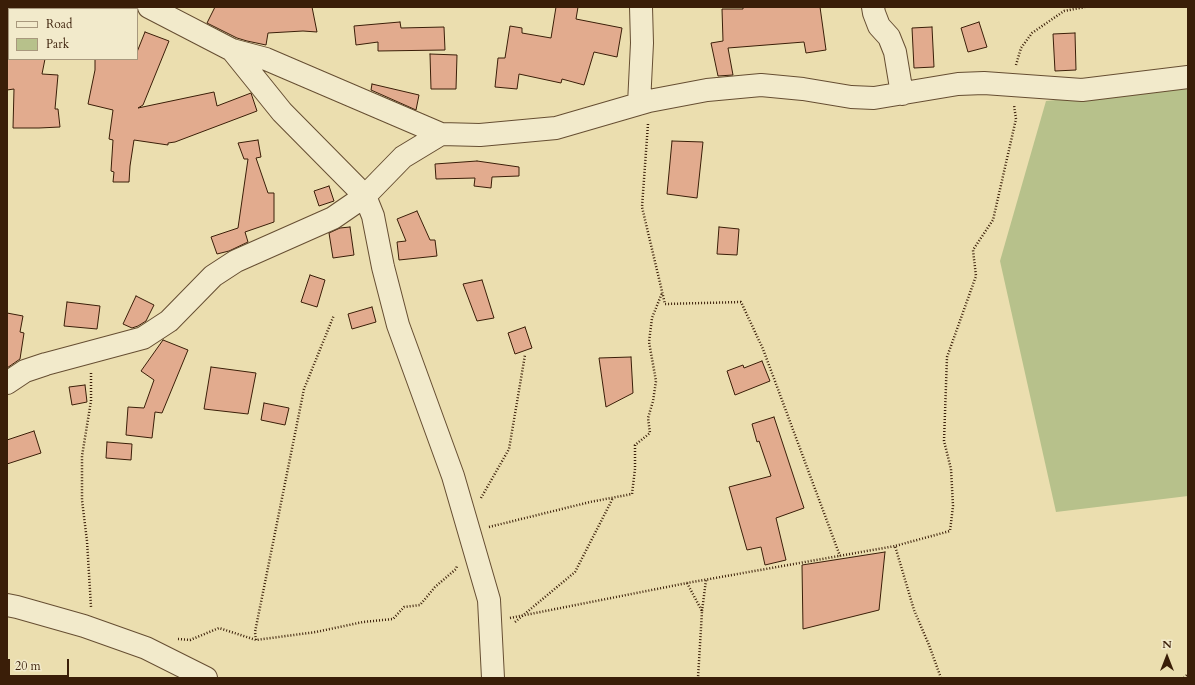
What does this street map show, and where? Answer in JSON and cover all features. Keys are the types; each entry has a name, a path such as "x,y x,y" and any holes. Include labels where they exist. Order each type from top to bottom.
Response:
{"street":[{"path":"149,7 232,50 266,59 441,134 480,135 556,128 644,102 707,90 761,85 803,89 851,97 874,98 958,84 1010,84 1082,90 1188,77"},
{"path":"641,7 644,102"},
{"path":"873,7 878,26 889,37 895,52 902,94"},
{"path":"232,50 282,112 365,196 374,216 383,267 398,325 453,476 489,600 493,678"},
{"path":"7,383 25,372 46,364 143,338 169,321 213,276 236,261 333,218 365,196 403,157 441,134"},
{"path":"7,605 96,630 150,650 206,678"}],"path":[{"path":"490,621 579,605 686,583 895,546 950,531 953,506 951,469 944,440 947,357 976,276 973,250 993,220 998,199 1016,119 1010,84 1021,48 1032,33 1064,11 1085,7"},
{"path":"644,102 642,207 665,304 741,302 763,349 840,556"},
{"path":"256,640 255,632 304,389 334,314"},
{"path":"90,352 90,401 82,456 82,500 87,541 91,614 96,630"},
{"path":"479,502 509,449 525,355"},
{"path":"515,622 575,572 613,498"},
{"path":"895,546 914,610 929,644 941,678"},
{"path":"698,678 702,614 706,580"},
{"path":"686,583 702,611 702,614"},
{"path":"1184,678 1188,674"}],"green space":[{"path":"1188,86 1188,496 1056,512 1000,261 1046,101"}],"building":[{"path":"215,7 312,7 317,32 303,31 268,33 266,45 247,41 237,38 207,23"},
{"path":"556,7 578,7 576,19 622,28 617,57 594,52 584,85 562,79 561,83 519,74 517,89 495,87 498,58 505,58 510,26 522,28 522,33 551,38"},
{"path":"743,7 820,7 826,50 806,53 804,42 728,48 733,75 718,76 711,43 723,41 722,9 743,9"},
{"path":"400,22 401,28 444,27 445,50 378,51 378,42 356,45 354,26"},
{"path":"979,22 987,47 968,52 961,28"},
{"path":"932,27 934,67 914,68 912,28"},
{"path":"145,32 169,41 143,105 138,108 214,92 217,106 251,93 257,111 175,142 168,143 168,145 134,140 129,182 113,182 114,172 111,171 113,140 109,139 113,110 88,104 95,70 95,60 138,60 138,50"},
{"path":"1075,33 1076,70 1055,71 1053,34"},
{"path":"430,54 457,55 456,89 431,89"},
{"path":"7,59 45,60 42,74 58,75 55,109 58,109 60,127 13,128 14,89 7,90"},
{"path":"372,84 419,95 416,110 371,90"},
{"path":"258,140 261,157 256,158 268,193 274,193 274,222 245,232 248,242 229,251 217,254 211,237 238,228 248,159 244,159 238,143"},
{"path":"672,141 703,142 697,198 667,194"},
{"path":"477,161 519,167 519,176 492,177 491,188 474,186 475,178 436,179 435,164"},
{"path":"329,186 334,201 319,206 314,191"},
{"path":"417,211 430,240 435,240 437,256 399,260 397,242 406,241 397,219"},
{"path":"350,227 354,255 333,258 329,233 340,228"},
{"path":"719,227 739,229 737,255 717,254"},
{"path":"310,275 325,280 317,307 301,302"},
{"path":"482,280 494,318 477,321 463,284"},
{"path":"136,296 154,305 146,321 132,328 123,324"},
{"path":"67,302 100,306 97,329 64,326"},
{"path":"372,307 376,322 352,329 348,314"},
{"path":"7,313 23,316 20,332 24,333 20,359 7,368"},
{"path":"525,327 532,348 515,354 508,333"},
{"path":"163,340 188,350 162,413 155,412 152,438 126,435 128,407 144,408 154,380 141,371"},
{"path":"631,357 633,393 606,407 599,358"},
{"path":"762,361 770,381 735,395 727,371 743,365 744,368"},
{"path":"211,367 256,373 248,414 204,409"},
{"path":"85,385 87,402 72,405 69,387"},
{"path":"264,403 289,408 285,425 261,420"},
{"path":"774,417 804,508 776,518 786,560 765,565 761,547 747,550 729,487 771,476 759,441 757,442 752,424"},
{"path":"34,431 41,453 7,464 7,440"},
{"path":"107,442 132,444 131,460 106,458"},
{"path":"885,552 879,610 803,629 802,565"}]}
